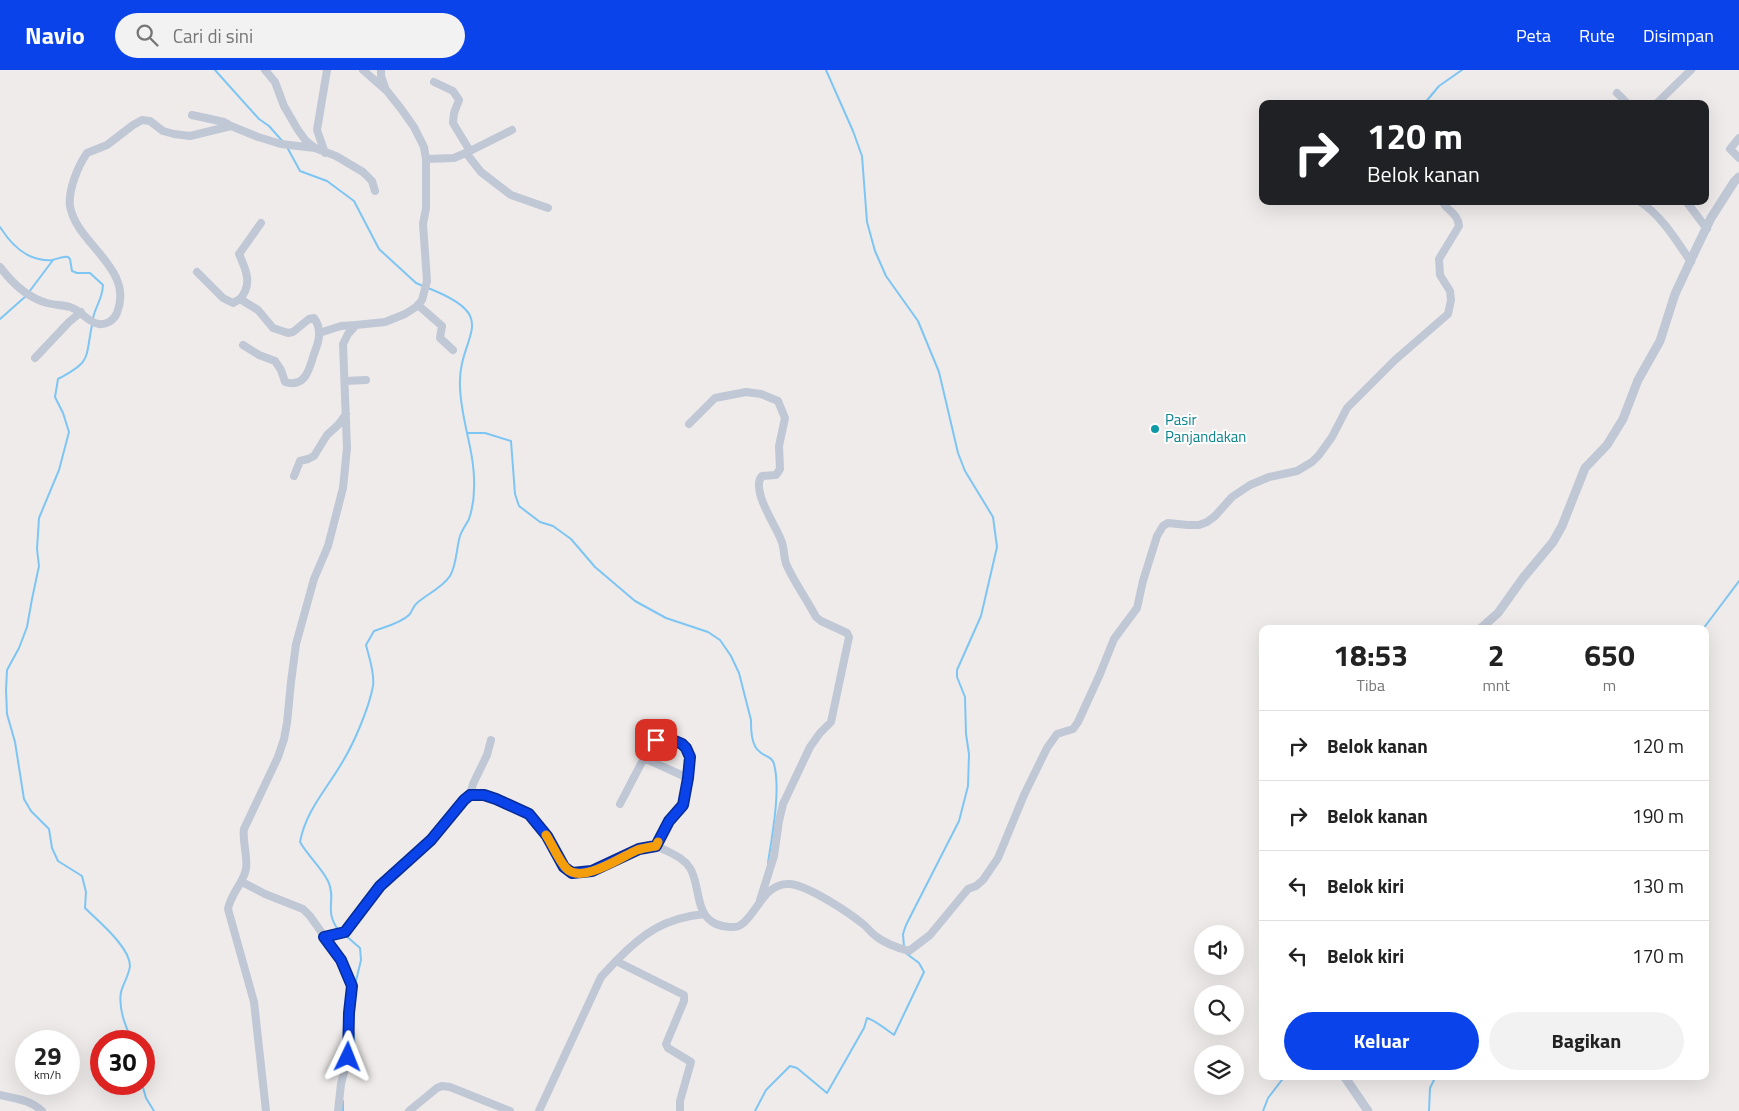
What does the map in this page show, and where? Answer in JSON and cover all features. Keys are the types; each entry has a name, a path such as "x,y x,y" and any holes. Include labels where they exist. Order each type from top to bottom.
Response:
{"street":[{"path":"265,70 275,82 284,106 306,141 315,148 336,156 369,176 375,186 375,191"},
{"path":"326,153 317,130 327,70"},
{"path":"319,333 341,326 385,322 405,314 418,305 424,294 427,281 423,224 426,208 426,159 424,147 414,127 387,91 363,70"},
{"path":"382,70 381,76 387,91"},
{"path":"1663,100 1692,70"},
{"path":"434,82 453,91 459,100 454,113 453,123 481,172 511,195 548,208"},
{"path":"1617,93 1624,100"},
{"path":"192,115 224,122 258,137 281,144 315,148"},
{"path":"0,267 19,288 46,303 66,306 81,312 92,321 100,324 111,321 118,309 119,288 112,270 74,219 70,205 75,179 87,152 107,145 142,120 150,121 163,131 184,136 231,126"},
{"path":"426,159 454,158 512,130"},
{"path":"1739,138 1730,149 1739,158"},
{"path":"1484,625 1498,613 1522,578 1553,542 1573,500 1585,468 1615,434 1644,368 1660,341 1675,294 1716,211 1739,177"},
{"path":"324,937 345,932 380,886 431,840 464,800 470,795 484,795 529,814 547,836 564,867 572,873 592,871 639,849 656,846 676,855 691,870 704,914 716,924 736,927 742,925 760,900 782,885 789,884 808,890 865,926 877,937 908,951 930,935 961,896 968,889 976,886 983,880 998,858 1046,748 1057,734 1073,729 1078,722 1114,639 1137,608 1157,536 1163,526 1168,523 1188,525 1207,522 1216,516 1232,497 1250,484 1269,477 1297,471 1312,462 1332,436 1347,408 1395,360 1448,314 1451,300 1450,291 1440,275 1439,259 1459,226 1459,221 1443,205"},
{"path":"1644,205 1657,216 1691,262"},
{"path":"1689,205 1707,229"},
{"path":"197,272 223,298 233,303 240,299 248,284 244,266 238,254 261,224"},
{"path":"240,299 258,310 276,330 291,333 312,318 316,320 319,333 310,370 301,382 292,384 285,382 281,370 275,361 259,355 243,345"},
{"path":"418,305 442,326 440,338 453,350"},
{"path":"35,358 81,312"},
{"path":"266,1111 254,1002 228,909 230,899 242,882 246,869 242,838 244,829 278,757 284,739 296,644 314,579 328,546 343,488 348,448 342,349 348,334 356,325"},
{"path":"345,381 366,380"},
{"path":"689,424 715,398 746,392 761,394 778,401 785,418 780,446 780,469 776,475 762,476 758,479 764,506 782,541 787,566 816,617 821,622 847,633 849,637 831,722 810,747 783,804 774,856 760,900"},
{"path":"294,476 300,461 308,460 314,456 327,435 346,414"},
{"path":"620,804 644,758 656,740 668,738 682,744 690,757 688,778 681,808 669,821 656,846"},
{"path":"470,795 472,784 487,756 491,740"},
{"path":"644,758 688,778"},
{"path":"242,882 265,894 303,909 341,960 352,986 348,1057 341,1084 338,1111"},
{"path":"539,1111 601,977 642,937 672,920 683,916 704,914"},
{"path":"616,961 684,995 684,1001 666,1044 668,1048 691,1062 680,1100 680,1111"},
{"path":"1347,1080 1368,1111"},
{"path":"409,1111 442,1086 450,1087 510,1111"},
{"path":"0,1095 19,1098 34,1104 42,1111"}],"waterway":[{"path":"215,70 259,119 269,126 284,143"},
{"path":"826,70 862,156 867,222 875,251 886,276 918,321 939,372 958,453 965,471 993,517 997,547 981,616 957,670 957,677 965,697 966,734 969,754 968,786 959,821 906,925 903,934 904,947"},
{"path":"1427,100 1439,86 1462,70"},
{"path":"287,147 300,171 327,181 354,201 379,249 416,283 423,286"},
{"path":"0,227 15,246 28,255 43,260 68,257 72,271 90,273 103,285 93,318"},
{"path":"29,292 53,260"},
{"path":"339,931 332,917 331,894 328,881 300,842 303,830 312,810 347,754 361,725 373,686 373,676 366,645 374,631 406,618 416,604 443,584 450,576 454,567 460,536 469,519 474,493 473,463 460,387 461,369 472,329 471,319 465,309 451,299 428,288"},
{"path":"0,319 26,296"},
{"path":"92,325 87,352 82,363 58,379 55,397 69,432 59,470 39,518 37,549 39,566 27,627 19,648 7,670 7,714 15,742 24,799 31,811 49,829 52,848 58,861 82,876 86,892 85,908 119,943 129,959 130,966 120,998 127,1030"},
{"path":"468,433 485,433 511,441 515,494 519,506 540,522 553,526 571,539 595,567 635,601 666,618 708,632 720,640 731,656 739,673 751,720 752,737 755,746 762,754 772,759 774,764 777,787 774,827 768,863"},
{"path":"1706,625 1739,581"},
{"path":"345,935 360,948 361,960 355,985"},
{"path":"755,1111 766,1090 790,1066 797,1068 827,1093 864,1028 867,1018 894,1035 924,972 919,963 907,954"},
{"path":"348,1070 354,1049 352,1027"},
{"path":"1263,1111 1268,1098 1282,1080"},
{"path":"1429,1111 1430,1088 1434,1080"},
{"path":"145,1095 154,1111"},
{"path":"343,1101 343,1111"}],"slow traffic":[{"path":"546,835 564,867 572,873 592,871 639,849 656,846 658,842"}],"place":[{"name":"Pasir Panjandakan","path":"1155,429"}],"route":[{"path":"348,1057 352,986 341,960 324,937 345,932 380,886 392,873 414,857 431,840 470,795 484,795 529,814 547,836 564,867 572,873 592,871 639,849 656,846 669,821 683,805 690,757 682,744 664,737 656,740"}]}
